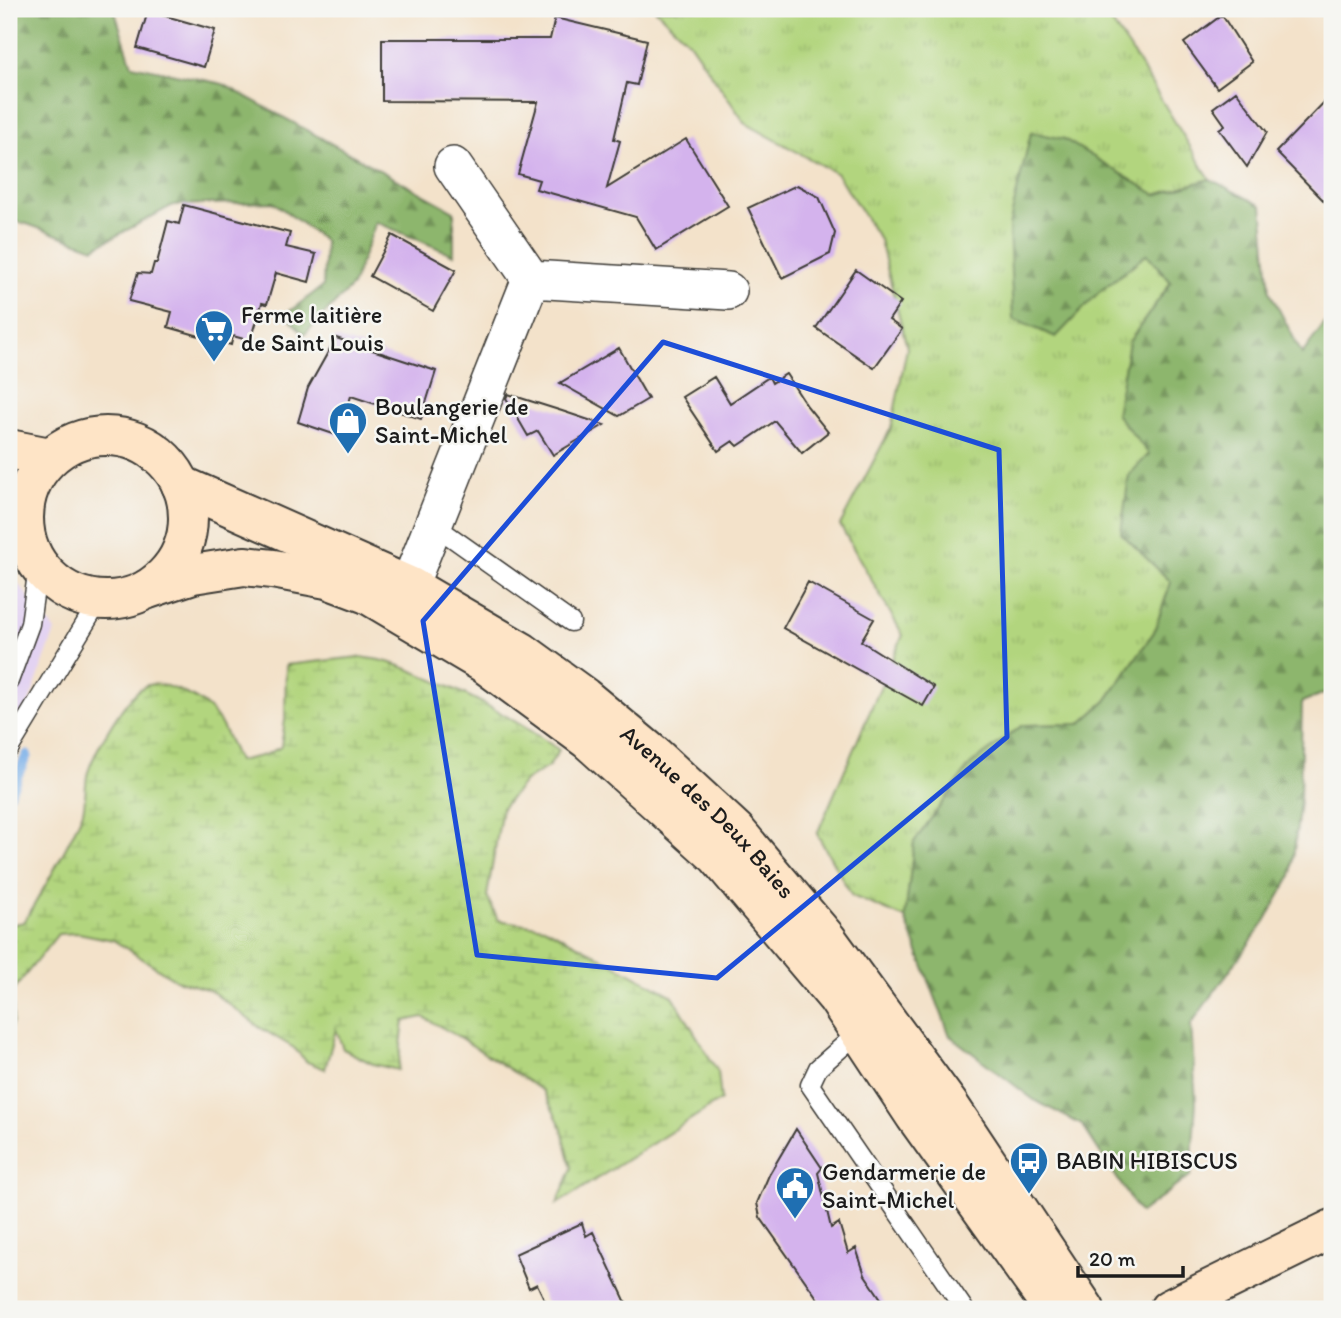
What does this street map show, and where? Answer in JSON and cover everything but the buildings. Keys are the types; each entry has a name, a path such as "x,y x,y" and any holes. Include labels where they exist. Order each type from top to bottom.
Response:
{"main road":[{"name":"Avenue des Deux Baies","path":"148,589 166,574 180,555 187,532 187,508 181,485 167,463 146,447 122,437 96,436 72,443 50,457 36,474 27,495 21,533 55,584 76,595 99,601 125,599 194,574 244,566 327,579 367,594 485,664 588,740 717,856 837,998 915,1116 1053,1309"},
{"path":"9,449 50,457"},
{"name":"Avenue des Deux Baies","path":"181,485 409,586 522,652 584,697 655,756 736,831 827,939 949,1105 1085,1309"},
{"path":"1169,1309 1332,1229"}],"street":[{"path":"453,166 531,279"},
{"path":"531,279 728,291"},
{"path":"409,586 531,279"}],"lane":[{"path":"433,525 570,622"},
{"path":"9,681 30,624 21,533"},
{"path":"9,749 99,601"},
{"path":"859,1032 818,1068 810,1085 964,1309"}],"highlighted area":[{"path":"663,342 999,450 1007,737 717,978 477,955 423,621"}],"shaded area":[{"path":"9,572 55,631 9,757"}],"green space":[{"path":"9,9 114,9 132,65 223,84 454,211 454,255 376,222 352,286 304,335 286,314 323,286 325,241 273,202 173,205 94,248 9,220"},
{"path":"655,9 1102,9 1129,47 1210,179 1156,195 1064,139 1099,292 1147,253 1171,282 1129,342 1149,454 1121,533 1171,582 1154,632 1106,701 1080,724 1023,725 914,842 905,918 852,896 817,834 903,635 840,525 891,428 907,348 880,240 837,174 745,123 689,42"},
{"path":"1031,132 1064,139 1156,195 1210,179 1262,206 1270,292 1302,354 1328,319 1332,319 1332,690 1302,702 1300,801 1291,876 1264,923 1191,1024 1196,1102 1191,1175 1140,1213 1082,1125 1034,1100 950,1036 905,918 914,842 970,765 1023,725 1080,724 1106,701 1154,632 1171,582 1121,533 1129,475 1149,454 1116,414 1129,342 1171,282 1147,254 1099,292 1056,337 1013,319 1009,226"},
{"path":"359,657 396,665 465,694 513,720 559,750 549,766 525,781 502,808 487,896 498,920 544,927 673,996 718,1072 721,1100 557,1204 572,1168 561,1126 543,1091 423,1017 404,1021 398,1070 373,1064 343,1049 336,1029 325,1069 307,1062 294,1048 259,1027 210,990 176,980 113,940 78,933 58,934 12,992 13,1021 9,1032 9,925 24,922 62,855 82,814 92,762 113,723 131,698 148,685 155,684 170,687 194,698 217,718 238,761 265,755 281,747 285,720 286,665"}],"waterway":[{"path":"9,794 27,755"}],"place":[{"name":"Ferme laitière de Saint Louis","path":"214,363"},
{"name":"Boulangerie de Saint-Michel","path":"348,455"},
{"name":"BABIN HIBISCUS","path":"1029,1195"},
{"name":"Gendarmerie de Saint-Michel","path":"795,1220"}]}
